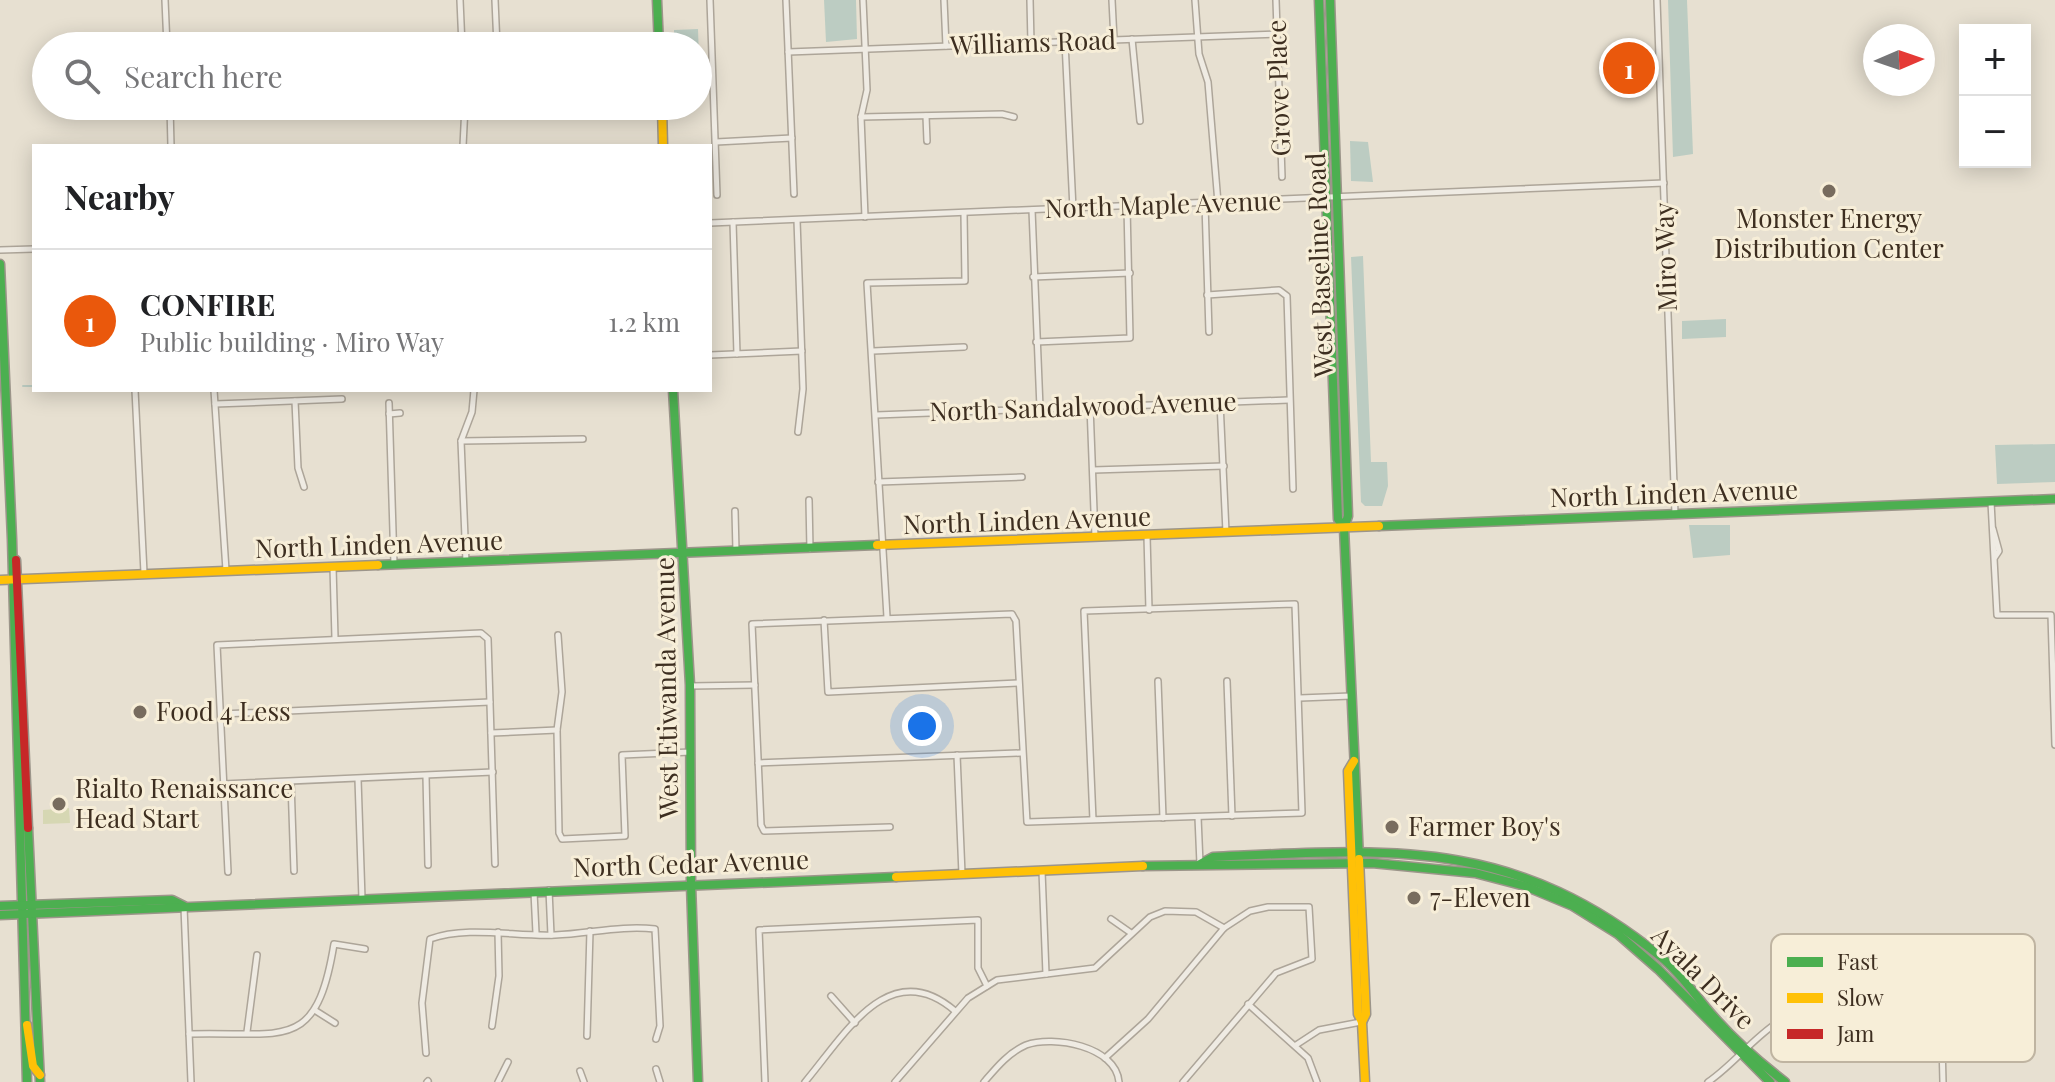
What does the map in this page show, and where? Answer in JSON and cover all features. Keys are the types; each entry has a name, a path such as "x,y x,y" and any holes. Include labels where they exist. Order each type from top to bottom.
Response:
{"main road":[{"path":"657,0 658,32"},
{"name":"West Baseline Road","path":"1319,0 1338,519 1344,528"},
{"name":"West Baseline Road","path":"1330,0 1348,516 1344,528 1354,761 1357,771 1355,851 1366,1014 1362,1022 1365,1082"},
{"path":"662,120 663,144"},
{"path":"0,264 40,1078"},
{"name":"West Etiwanda Avenue","path":"673,392 677,500 685,554 690,686 691,885 698,1082"},
{"name":"North Linden Avenue","path":"0,580 2055,499"},
{"path":"15,580 27,1082"},
{"name":"North Cedar Avenue","path":"1200,864 1213,857 1355,851"},
{"name":"Ayala Drive","path":"1355,851 1470,858 1499,865 1582,901 1663,958 1770,1082"},
{"name":"North Cedar Avenue","path":"34,909 122,910 1200,864 1214,868 1356,863"},
{"name":"Ayala Drive","path":"1356,863 1429,865 1482,873 1543,893 1576,908 1617,933 1655,965 1743,1052 1785,1082"},
{"name":"North Cedar Avenue","path":"0,915 21,910 172,900 184,906"},
{"path":"122,910 124,905 154,901"},
{"name":"North Cedar Avenue","path":"0,906 21,910"},
{"path":"25,1021 32,1035 33,1066 40,1078"}],"street":[{"path":"165,0 166,32"},
{"path":"460,0 461,32"},
{"path":"495,0 496,32"},
{"path":"710,0 710,32"},
{"path":"786,0 794,194"},
{"path":"863,0 867,90 861,117 865,217"},
{"path":"944,0 946,46"},
{"path":"1030,0 1031,43"},
{"path":"1112,0 1114,40"},
{"path":"1195,0 1199,54 1208,82 1218,203"},
{"name":"Grove Place","path":"1276,0 1282,177"},
{"name":"Miro Way","path":"1657,0 1675,514"},
{"name":"Williams Road","path":"788,52 1277,34"},
{"path":"1132,39 1140,121"},
{"path":"1065,42 1073,209"},
{"path":"712,103 717,195"},
{"path":"861,117 1002,114 1014,117"},
{"path":"926,116 927,141"},
{"path":"170,120 171,144"},
{"path":"464,144 465,120"},
{"path":"716,142 792,138"},
{"name":"North Maple Avenue","path":"712,223 1664,183"},
{"path":"1205,204 1209,332"},
{"path":"1036,342 1130,338 1127,207"},
{"path":"1032,210 1040,408"},
{"path":"887,617 867,283 965,281 964,213"},
{"path":"797,220 803,389 798,432"},
{"path":"733,222 737,354"},
{"path":"0,250 32,249"},
{"path":"1033,277 1130,273"},
{"path":"1207,295 1279,290 1285,293 1293,489"},
{"path":"873,351 964,347"},
{"path":"712,355 802,351"},
{"path":"135,392 144,573"},
{"path":"214,392 226,570"},
{"path":"466,562 461,441 472,412 474,392"},
{"path":"215,404 342,399"},
{"name":"North Sandalwood Avenue","path":"876,415 1289,400"},
{"path":"295,401 298,468 304,487"},
{"path":"1220,402 1227,533"},
{"path":"389,403 394,564"},
{"path":"1090,406 1095,538"},
{"path":"389,414 400,413"},
{"path":"461,441 583,439"},
{"path":"1093,470 1224,466"},
{"path":"878,482 1022,477"},
{"path":"809,500 810,550"},
{"path":"1991,502 1997,615 2051,615 2055,745"},
{"path":"735,511 736,552"},
{"path":"1147,536 1149,610"},
{"path":"333,567 335,638"},
{"path":"890,827 764,831 752,624 1012,614 1016,621 1027,822 1232,816 1302,813 1295,604 1084,611 1093,820"},
{"path":"823,620 828,692 1018,683"},
{"path":"228,872 217,645 335,638 485,634 495,864"},
{"path":"558,635 562,692 557,730 562,839 625,836 622,755 692,752"},
{"path":"1158,681 1163,818"},
{"path":"1227,681 1232,816"},
{"path":"690,686 755,685"},
{"path":"1300,698 1351,696"},
{"path":"221,714 490,702"},
{"path":"491,733 557,730"},
{"path":"758,763 1021,753"},
{"path":"957,755 962,874"},
{"path":"223,784 493,772"},
{"path":"426,776 428,865"},
{"path":"358,779 362,899"},
{"path":"291,782 294,871"},
{"path":"1198,817 1200,864"},
{"path":"1042,870 1046,974"},
{"path":"549,890 551,935"},
{"path":"534,891 536,933"},
{"path":"184,906 191,1082"},
{"path":"1105,1058 1148,1019 1224,928 1260,908 1309,907 1312,959 1276,973 1183,1082"},
{"path":"895,1082 955,1011 987,986 1008,977 1095,968 1150,917 1182,910 1208,917 1224,928"},
{"path":"1111,919 1131,933"},
{"path":"765,1082 759,930 978,920 978,968 987,986"},
{"path":"426,1053 422,1003 430,939 498,932 551,935 655,929 660,1026 656,1039"},
{"path":"587,1036 590,931"},
{"path":"492,1026 499,976 498,932"},
{"path":"189,1034 285,1032 303,1025 316,1011 327,989 334,944 365,949"},
{"path":"247,1032 257,955"},
{"path":"805,1082 874,1003 903,991 934,995 955,1011"},
{"path":"831,996 855,1023"},
{"path":"1248,1004 1308,1058 1317,1082"},
{"path":"316,1011 335,1023"},
{"path":"1296,1045 1319,1030 1362,1022"},
{"path":"1708,1082 1771,1029"},
{"path":"984,1082 1005,1058 1028,1044 1082,1044 1105,1058 1119,1075 1119,1082"},
{"path":"498,1082 508,1062"},
{"path":"1942,1062 1943,1082"},
{"path":"656,1069 660,1082"},
{"path":"580,1071 584,1082"}],"green space":[{"path":"69,808 70,823 43,824 43,810"}],"shaded area":[{"path":"824,0 856,0 857,39 826,42"},
{"path":"1668,0 1687,0 1693,154 1673,157"},
{"path":"698,29 698,32 674,32"},
{"path":"1350,141 1368,142 1373,182 1351,181"},
{"path":"1363,256 1371,462 1387,462 1388,486 1382,506 1365,506 1361,502 1351,257"},
{"path":"1726,319 1726,337 1682,339 1682,321"},
{"path":"2055,444 2055,482 1997,484 1995,445"},
{"path":"1689,525 1730,525 1730,555 1693,558"}],"waterway":[{"path":"23,386 32,386"}],"traffic: fast":[{"path":"657,0 658,32"},
{"path":"1319,0 1338,519 1344,528"},
{"path":"1330,0 1348,516 1344,528 1359,859"},
{"path":"0,264 12,539 27,1082"},
{"path":"673,392 690,685 691,885 698,1082"},
{"path":"1379,526 2055,499"},
{"path":"378,565 877,545"},
{"path":"28,828 40,1082"},
{"path":"1200,864 1213,857 1394,853 1449,859 1501,871 1554,890 1607,918 1661,957 1730,1034 1785,1082"},
{"path":"1143,866 1372,863 1475,873 1525,886 1573,906 1618,934 1658,969 1770,1082"},
{"path":"0,915 896,877"},
{"path":"0,906 172,900 184,906"}],"traffic: slow":[{"path":"662,120 663,144"},
{"path":"877,545 1379,526"},
{"path":"0,580 378,565"},
{"path":"1354,761 1348,771 1358,1014 1362,1022 1365,1082"},
{"path":"1359,859 1366,1014 1362,1022"},
{"path":"896,877 1143,866"},
{"path":"27,1025 33,1066 40,1075"}],"traffic: jam":[{"path":"16,560 28,828"}],"place":[{"name":"CONFIRE","path":"1629,68"},
{"name":"Monster Energy Distribution Center","path":"1829,191"},
{"name":"Food 4 Less","path":"140,712"},
{"name":"Rialto Renaissance Head Start","path":"59,804"},
{"name":"Farmer Boy's","path":"1392,827"},
{"name":"7-Eleven","path":"1414,898"}]}
